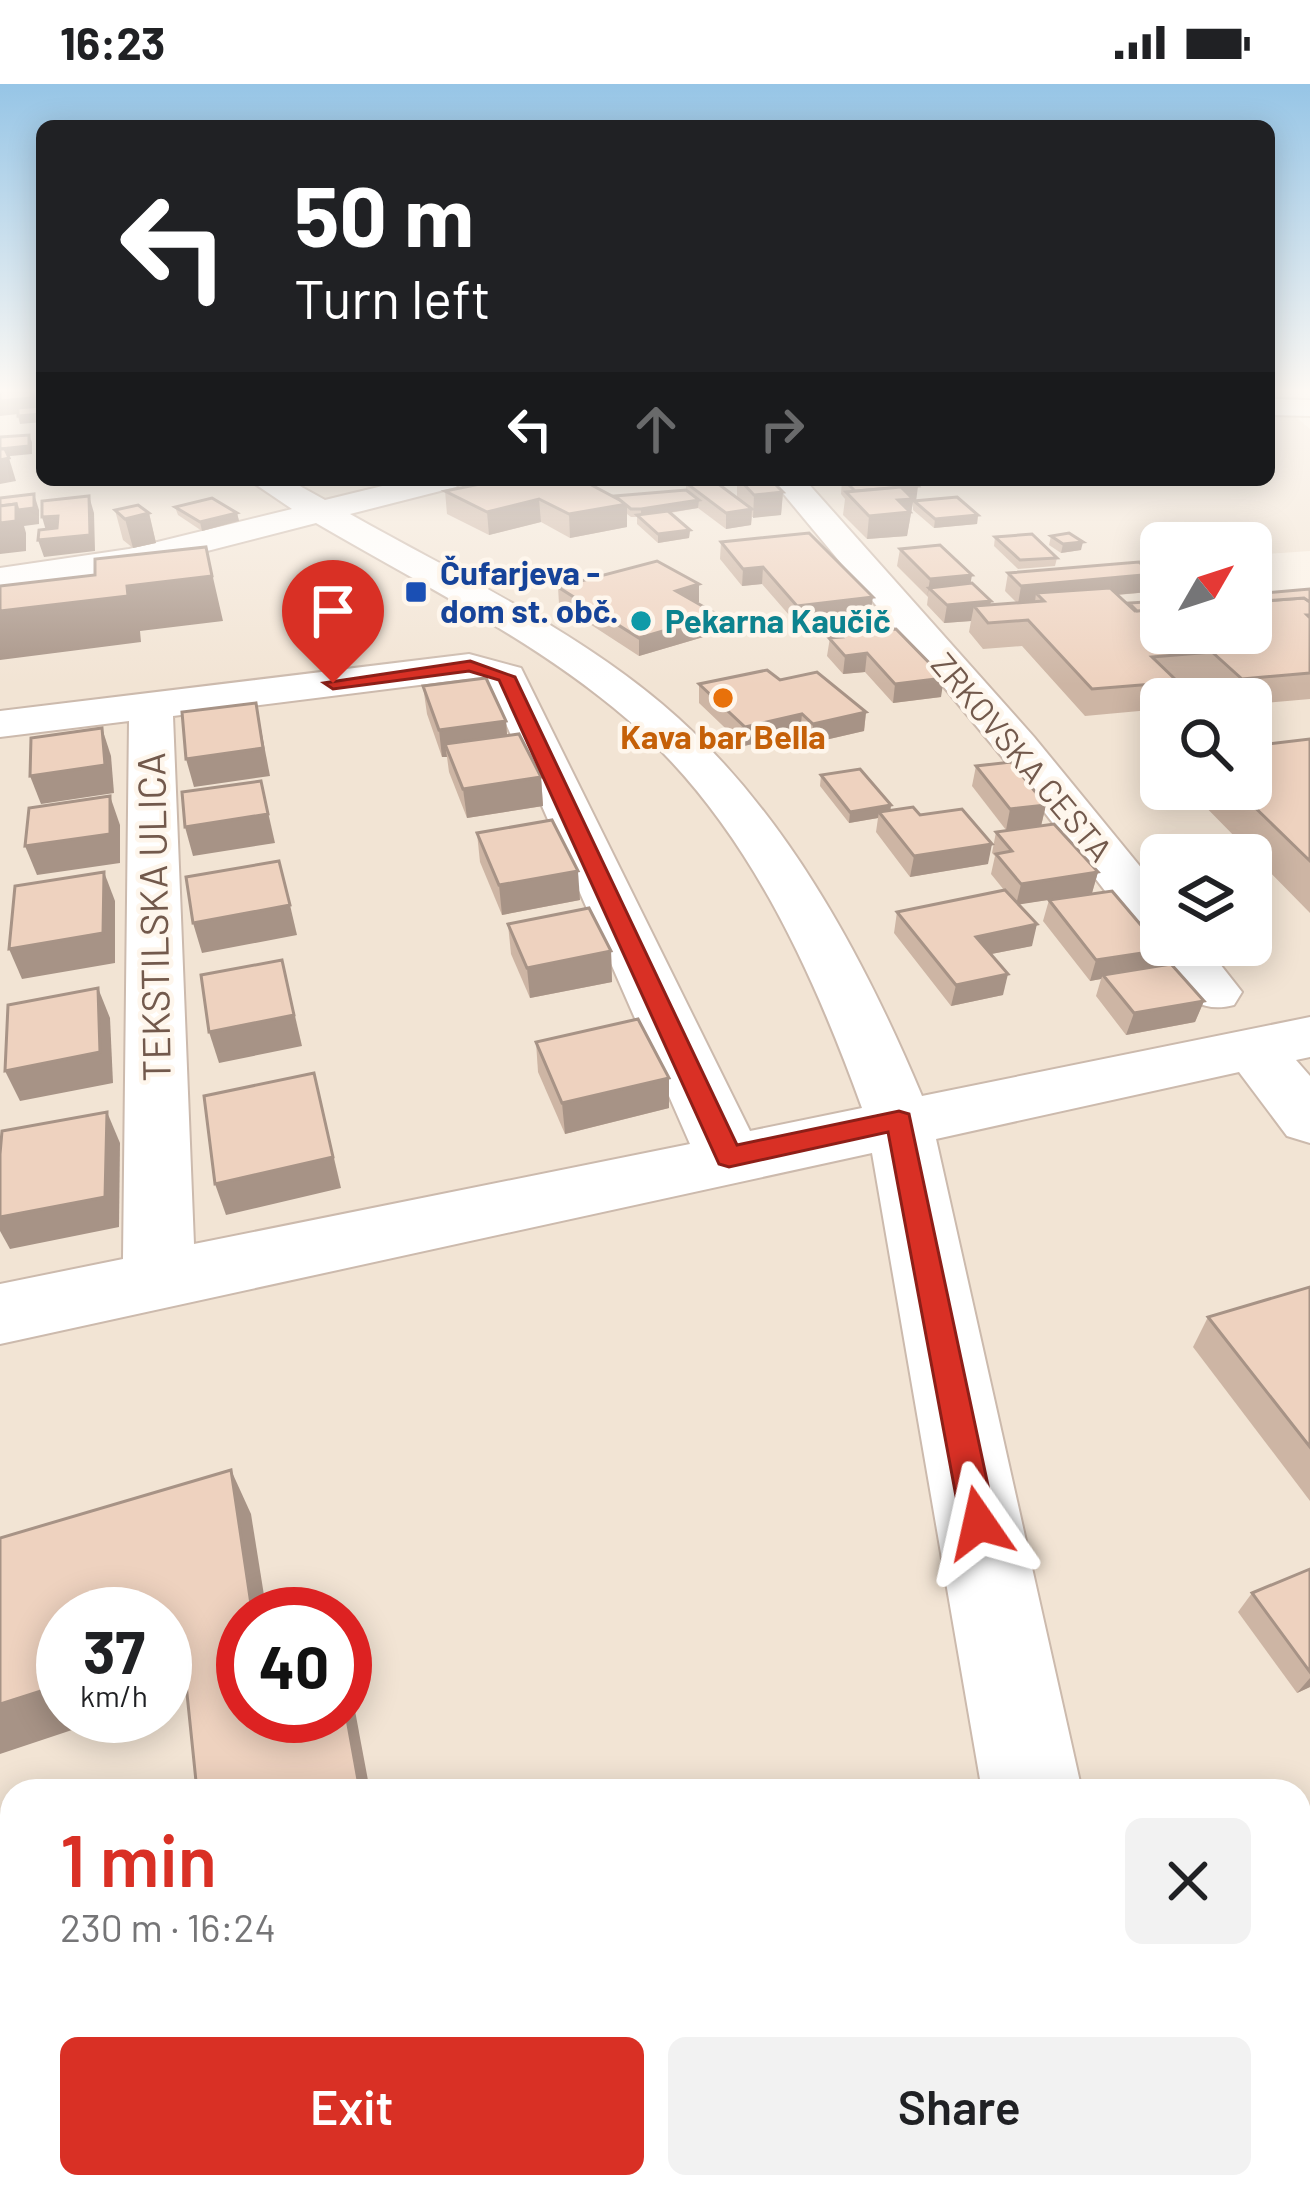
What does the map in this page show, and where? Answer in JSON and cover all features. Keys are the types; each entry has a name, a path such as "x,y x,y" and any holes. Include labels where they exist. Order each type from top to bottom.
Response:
{"street":[{"path":"279,488 592,670 667,732 748,829 796,899 873,1049 899,1120 1030,1779"},
{"path":"0,579 130,560 416,488"},
{"name":"ZRKOVSKA CESTA","path":"795,488 1018,747 1140,901"},
{"path":"151,706 470,666 506,677 729,1157"},
{"name":"TEKSTILSKA ULICA","path":"0,724 151,706 159,1280"},
{"path":"1192,966 1213,992"},
{"path":"0,1314 899,1120 1281,1043 1310,1120"}],"shaded area":[{"path":"0,488 1310,488 1310,551 1272,554 1272,522 1140,522 1140,654 1272,654 1272,618 1310,591 1310,1779 0,1779"}],"building":[{"path":"596,488 627,504 569,514 539,499 487,512 445,491"},
{"path":"692,488 723,488 752,509 726,513"},
{"path":"747,488 779,488 783,492 754,495"},
{"path":"902,488 913,499 898,500 910,512 869,516 846,492"},
{"path":"686,490 699,500 631,509 615,496"},
{"path":"34,494 34,508 0,506 0,498"},
{"path":"89,496 90,535 38,540 39,530 57,528 58,516 42,517 42,501"},
{"path":"957,497 978,515 935,519 914,501"},
{"path":"212,498 237,513 200,522 175,507"},
{"path":"16,504 16,521 0,523 0,506"},
{"path":"138,505 149,513 125,519 115,510"},
{"path":"668,511 690,530 658,534 637,515"},
{"path":"809,533 873,597 797,606 763,567 743,569 721,542"},
{"path":"1069,533 1083,542 1063,544 1051,536"},
{"path":"1032,534 1057,558 1020,560 995,537"},
{"path":"940,545 972,575 930,579 900,549"},
{"path":"206,547 212,576 127,586 128,596 0,611 0,586 95,575 95,559"},
{"name":"Pekarna Kaučič","path":"657,561 699,584 676,591 718,615 639,638 558,587"},
{"path":"1140,563 1140,575 1021,586 1008,573"},
{"path":"972,583 991,601 947,605 929,588"},
{"path":"1110,588 1140,611 1140,654 1188,654 1152,657 1174,678 1140,678 1140,685 1092,689 1028,620 988,623 974,606 1044,601 1036,593"},
{"path":"1310,589 1310,602 1304,598 1272,600 1272,592"},
{"path":"1304,598 1310,602 1310,673 1241,678 1214,654 1272,654 1272,600"},
{"path":"877,620 886,630 896,629 944,678 895,684 867,653 845,656 829,638 842,637 832,625"},
{"path":"767,670 780,680 817,672 866,712 813,724 802,714 745,727 699,684"},
{"path":"486,678 506,721 439,730 423,686"},
{"path":"256,703 263,748 186,759 182,712"},
{"path":"102,728 105,765 30,776 31,738"},
{"path":"519,734 541,777 463,789 445,744"},
{"path":"1310,739 1310,861 1258,810 1272,810 1272,744"},
{"path":"1011,762 1046,805 1010,809 976,766"},
{"path":"860,769 891,805 850,812 821,775"},
{"path":"261,781 268,814 185,827 182,792"},
{"path":"110,796 110,834 25,846 29,808"},
{"path":"913,807 920,815 962,809 992,844 914,856 879,812"},
{"path":"552,820 578,871 499,885 477,833"},
{"path":"1054,824 1098,872 1021,884 996,854 1012,851 996,832"},
{"path":"279,861 290,905 193,923 186,877"},
{"path":"104,872 103,933 9,949 15,886"},
{"path":"1005,890 1037,924 976,937 1008,974 956,985 897,912"},
{"path":"1112,891 1140,924 1140,953 1096,960 1049,900"},
{"path":"589,908 611,951 527,968 508,924"},
{"path":"282,960 294,1015 209,1032 201,975"},
{"path":"1173,966 1204,1001 1134,1013 1103,975"},
{"path":"98,988 100,1052 5,1071 8,1005"},
{"path":"638,1019 669,1078 562,1103 536,1042"},
{"path":"314,1073 333,1157 215,1184 204,1096"},
{"path":"107,1112 105,1197 0,1217 2,1131"},
{"path":"1310,1287 1310,1447 1208,1317"},
{"path":"231,1470 248,1587 216,1587 216,1743 351,1743 358,1779 196,1779 192,1587 36,1587 36,1693 0,1704 0,1538"},
{"path":"1310,1569 1310,1672 1252,1593"}],"place":[{"name":"Čufarjeva - dom st. obč.","path":"416,592"},
{"name":"Pekarna Kaučič","path":"641,621"},
{"name":"Kava bar Bella","path":"723,698"}],"route":[{"path":"333,683 470,666 489,669 514,686 729,1157 899,1120 979,1523"}]}
